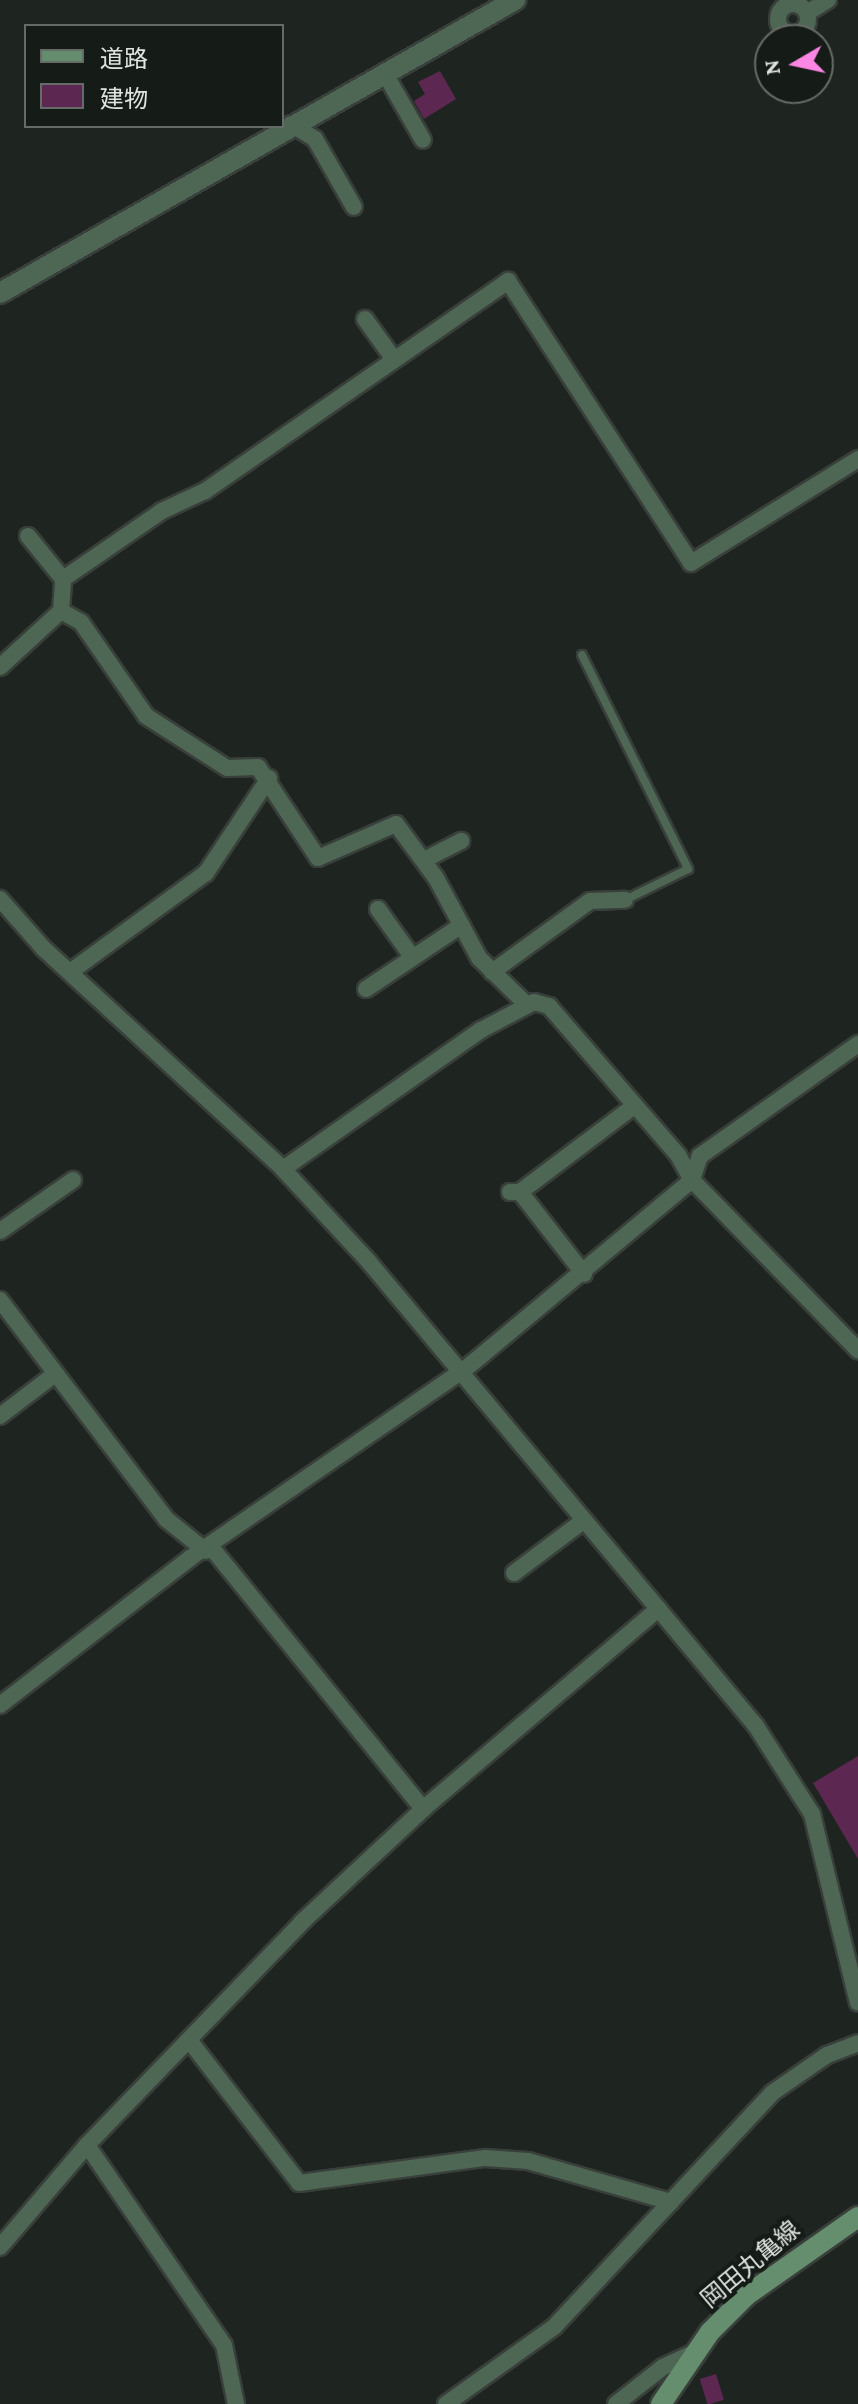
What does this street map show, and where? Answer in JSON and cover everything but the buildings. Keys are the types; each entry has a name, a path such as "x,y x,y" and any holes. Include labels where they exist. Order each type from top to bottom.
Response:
{"main road":[{"name":"岡田丸亀線","path":"661,2404 695,2352 747,2295 858,2217"}],"street":[{"path":"0,293 291,124 515,0"},
{"path":"807,13 828,0"},
{"path":"384,72 423,140"},
{"path":"291,124 315,139 354,207"},
{"path":"63,579 162,511 205,491 508,281 691,563 858,459"},
{"path":"365,319 393,358"},
{"path":"0,667 61,611 63,579 28,536"},
{"path":"61,611 81,622 146,716 227,768 258,767 269,778 318,858 396,824 424,860 492,972 527,1005"},
{"path":"70,972 206,873 269,778"},
{"path":"424,860 461,841"},
{"path":"0,899 70,972 283,1169 464,1370 801,1789 858,2002"},
{"path":"492,972 590,901 625,900"},
{"path":"378,909 413,958"},
{"path":"366,989 462,925"},
{"path":"283,1169 481,1030 527,1005 549,1006 692,1180 858,1350"},
{"path":"0,1705 208,1549 464,1370 584,1274 692,1180 700,1156 858,1044"},
{"path":"584,1274 514,1192 634,1106"},
{"path":"0,1231 73,1180"},
{"path":"0,1300 166,1519 208,1549 423,1809"},
{"path":"0,1416 55,1374"},
{"path":"514,1573 583,1521"},
{"path":"0,2247 87,2145 423,1809 658,1609"},
{"path":"189,2040 299,2183 485,2158 528,2161 671,2202"},
{"path":"446,2404 554,2327 772,2093 827,2055 858,2043"},
{"path":"87,2145 224,2345 236,2404"},
{"path":"616,2404 663,2367 695,2352"}],"lane":[{"path":"582,655 688,869 625,900"}]}
